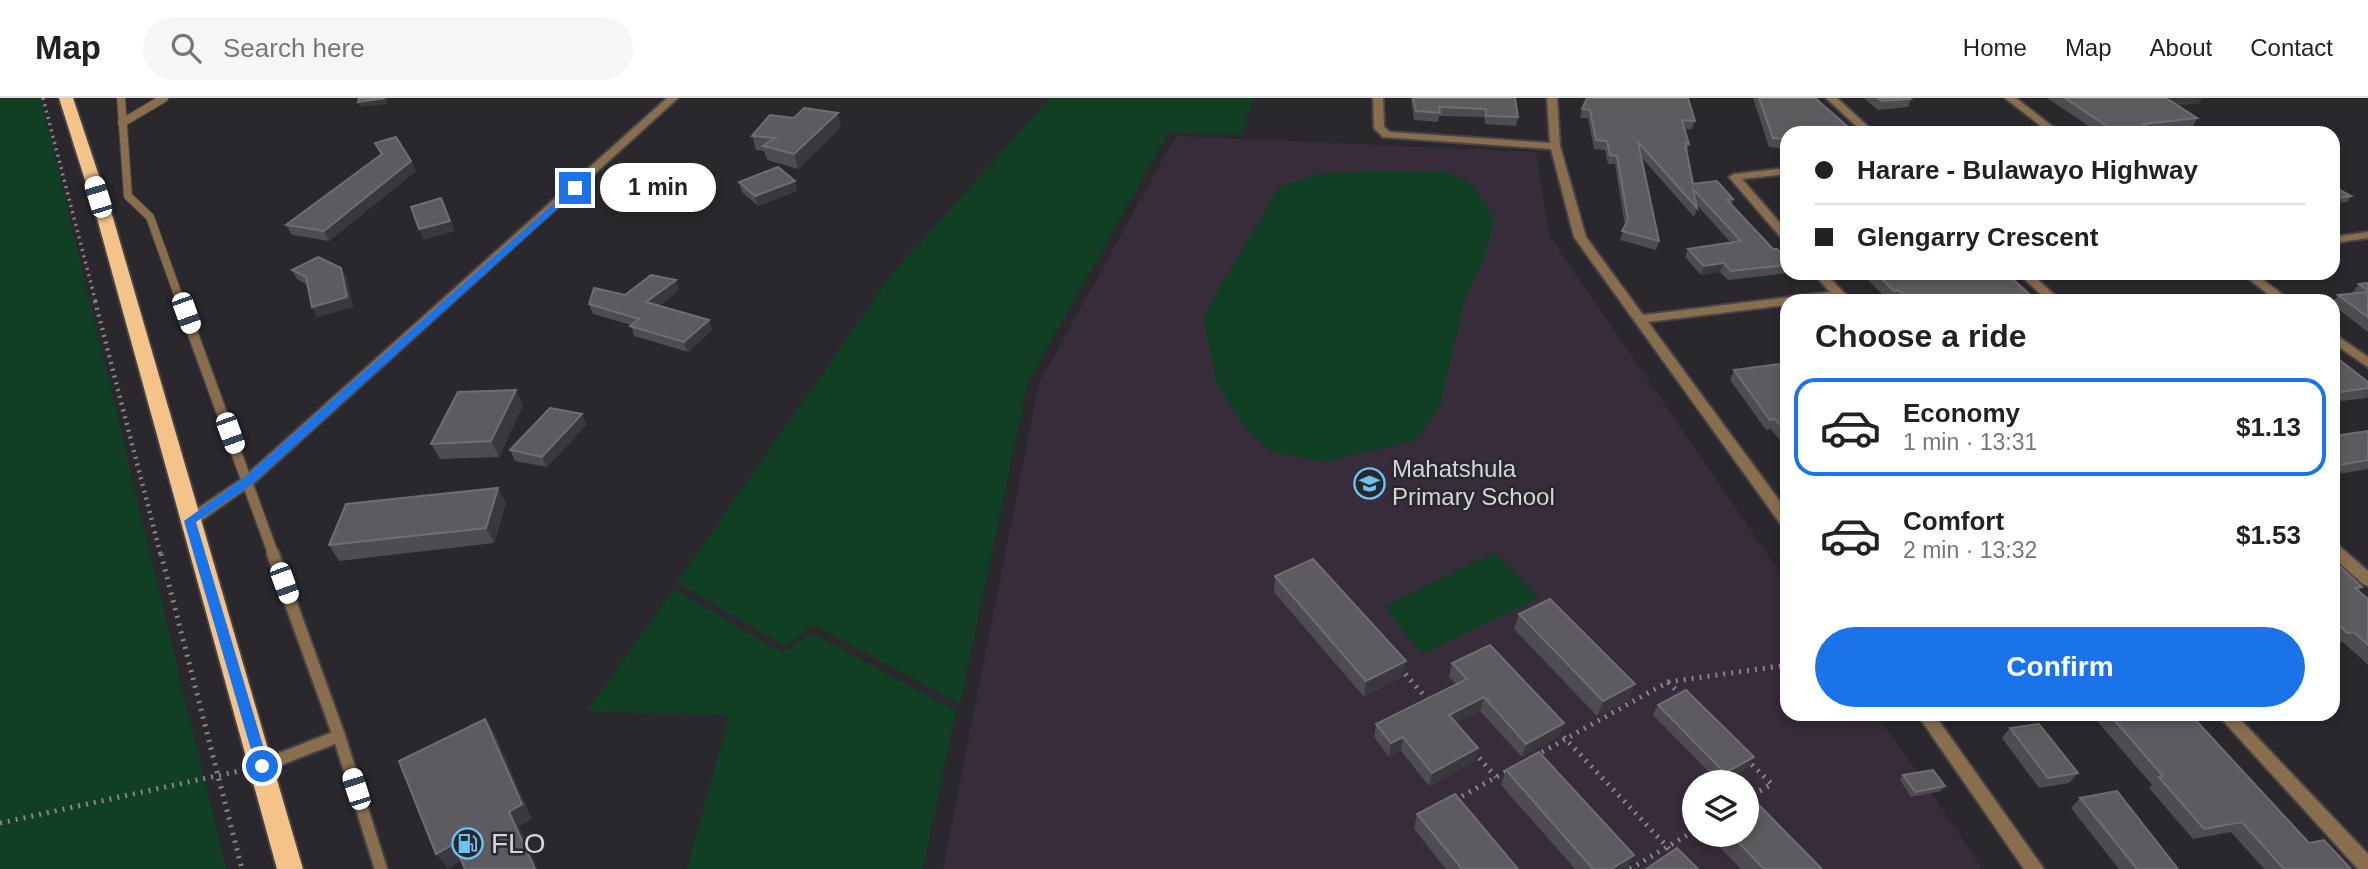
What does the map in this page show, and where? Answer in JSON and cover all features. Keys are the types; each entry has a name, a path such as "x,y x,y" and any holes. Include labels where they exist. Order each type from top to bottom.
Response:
{"highway":[{"path":"66,98 105,218 290,869"}],"street":[{"path":"66,98 73,98"},
{"path":"190,521 248,481 673,98"},
{"path":"1378,98 1379,128 1387,135 1555,146"},
{"path":"1552,98 1555,146 1576,230 1780,512"},
{"path":"1831,98 1862,126"},
{"path":"2010,98 2047,126"},
{"path":"1780,172 1734,177 1780,230"},
{"path":"2340,239 2368,235"},
{"path":"1825,280 1838,294"},
{"path":"2032,280 2047,294"},
{"path":"2256,280 2276,294"},
{"path":"1639,319 1780,302"},
{"path":"2340,342 2368,363"},
{"path":"2340,555 2365,575"},
{"path":"1930,721 2035,869"},
{"path":"2232,721 2368,867"}],"lane":[{"path":"121,98 128,196 150,218 339,736 381,869"},
{"path":"122,122 164,98"},
{"path":"262,766 339,736"}],"path":[{"path":"43,98 242,869"},
{"path":"1395,662 1432,704"},
{"path":"1531,758 1668,682 1780,666"},
{"path":"1668,682 1687,700"},
{"path":"1627,691 1636,700"},
{"path":"1557,729 1681,862"},
{"path":"1468,746 1496,777"},
{"path":"1744,756 1758,770"},
{"path":"1459,811 1451,802 1519,764"},
{"path":"0,823 262,766"},
{"path":"1759,771 1772,784 1759,792"},
{"path":"1630,869 1682,838"}],"shaded area":[{"name":"Mahatshula Primary School","path":"1176,136 1536,152 1549,235 1780,573 1780,721 1882,721 1983,869 943,869 1039,383"}],"green space":[{"path":"0,98 41,98 226,869 0,869"},
{"path":"1050,98 1253,98 1242,135 1169,132 1028,382 960,704 814,625 784,646 677,582 892,274"},
{"path":"1364,171 1447,172 1472,185 1495,219 1484,258 1465,299 1440,406 1415,441 1325,462 1272,452 1246,429 1216,382 1203,317 1278,188 1318,174"},
{"path":"1495,552 1539,598 1422,654 1384,607"},
{"path":"674,589 782,653 812,633 956,711 923,869 687,869 729,716 587,711"}],"building":[{"path":"359,98 385,98 358,102"},
{"path":"1413,98 1515,98 1518,117 1486,116 1486,109 1439,107 1440,113 1416,111"},
{"path":"1587,98 1688,98 1695,121 1682,120 1689,144 1685,143 1693,184 1717,181 1733,199 1727,200 1773,249 1780,252 1780,266 1731,271 1724,263 1704,266 1688,249 1741,241 1693,189 1697,208 1638,142 1659,241 1622,231 1628,220 1617,156 1610,155 1607,141 1596,140 1590,110 1582,109"},
{"path":"1759,98 1815,98 1847,126 1780,126 1780,138 1773,138"},
{"path":"1877,98 1910,98 1911,99 1882,101"},
{"path":"2065,98 2166,98 2197,118 2143,124 2146,126 2107,126"},
{"path":"804,108 838,113 794,154 763,146 775,138 752,136 770,115 794,118"},
{"path":"396,137 411,161 324,231 286,225 382,154 375,143"},
{"path":"778,167 795,181 755,196 739,182"},
{"path":"2340,190 2351,196 2340,197"},
{"path":"441,198 450,221 419,229 411,207"},
{"path":"318,257 341,268 347,297 312,307 306,277 292,270"},
{"path":"651,275 676,280 646,302 709,320 684,342 630,326 639,319 589,304 594,288 625,295"},
{"path":"1883,280 2014,280 2029,294 1903,294 1899,290 1894,291"},
{"path":"2368,283 2368,291 2359,284"},
{"path":"2368,292 2368,317 2340,296"},
{"path":"2340,360 2368,382 2368,388 2340,392"},
{"path":"1780,364 1780,425 1775,419 1770,420 1734,370"},
{"path":"516,390 491,441 431,444 458,392"},
{"path":"550,408 582,414 542,457 510,450"},
{"path":"2368,431 2368,460 2340,465 2340,435"},
{"path":"498,488 486,528 329,545 346,504"},
{"path":"1313,559 1406,661 1366,681 1275,576"},
{"path":"2340,567 2362,587 2355,588 2368,599 2368,645 2354,632 2347,633 2340,626"},
{"path":"1550,599 1635,684 1603,701 1519,614"},
{"path":"1490,645 1564,723 1526,744 1484,697 1449,715 1478,748 1432,773 1403,737 1391,743 1376,724 1467,679 1452,663"},
{"path":"1686,690 1754,757 1730,770 1722,770 1658,705"},
{"path":"485,719 522,804 509,812 535,869 465,869 454,844 436,854 399,761"},
{"path":"2115,721 2196,721 2309,843 2324,840 2351,869 2284,869 2242,822 2204,829 2159,777 2163,776"},
{"path":"2039,724 2078,773 2048,778 2010,728"},
{"path":"1539,752 1634,855 1611,869 1593,869 1506,770"},
{"path":"1933,770 1945,786 1915,792 1903,775"},
{"path":"2117,791 2178,869 2137,869 2080,798"},
{"path":"1455,794 1518,869 1462,869 1417,814"},
{"path":"1759,805 1822,869 1764,869 1743,847 1759,847"},
{"path":"1677,848 1698,869 1646,869"}],"place":[{"name":"Mahatshula Primary School","path":"1369,483"},
{"name":"FLO","path":"468,843"}],"route":[{"path":"262,766 190,521 248,481 575,188"}]}
